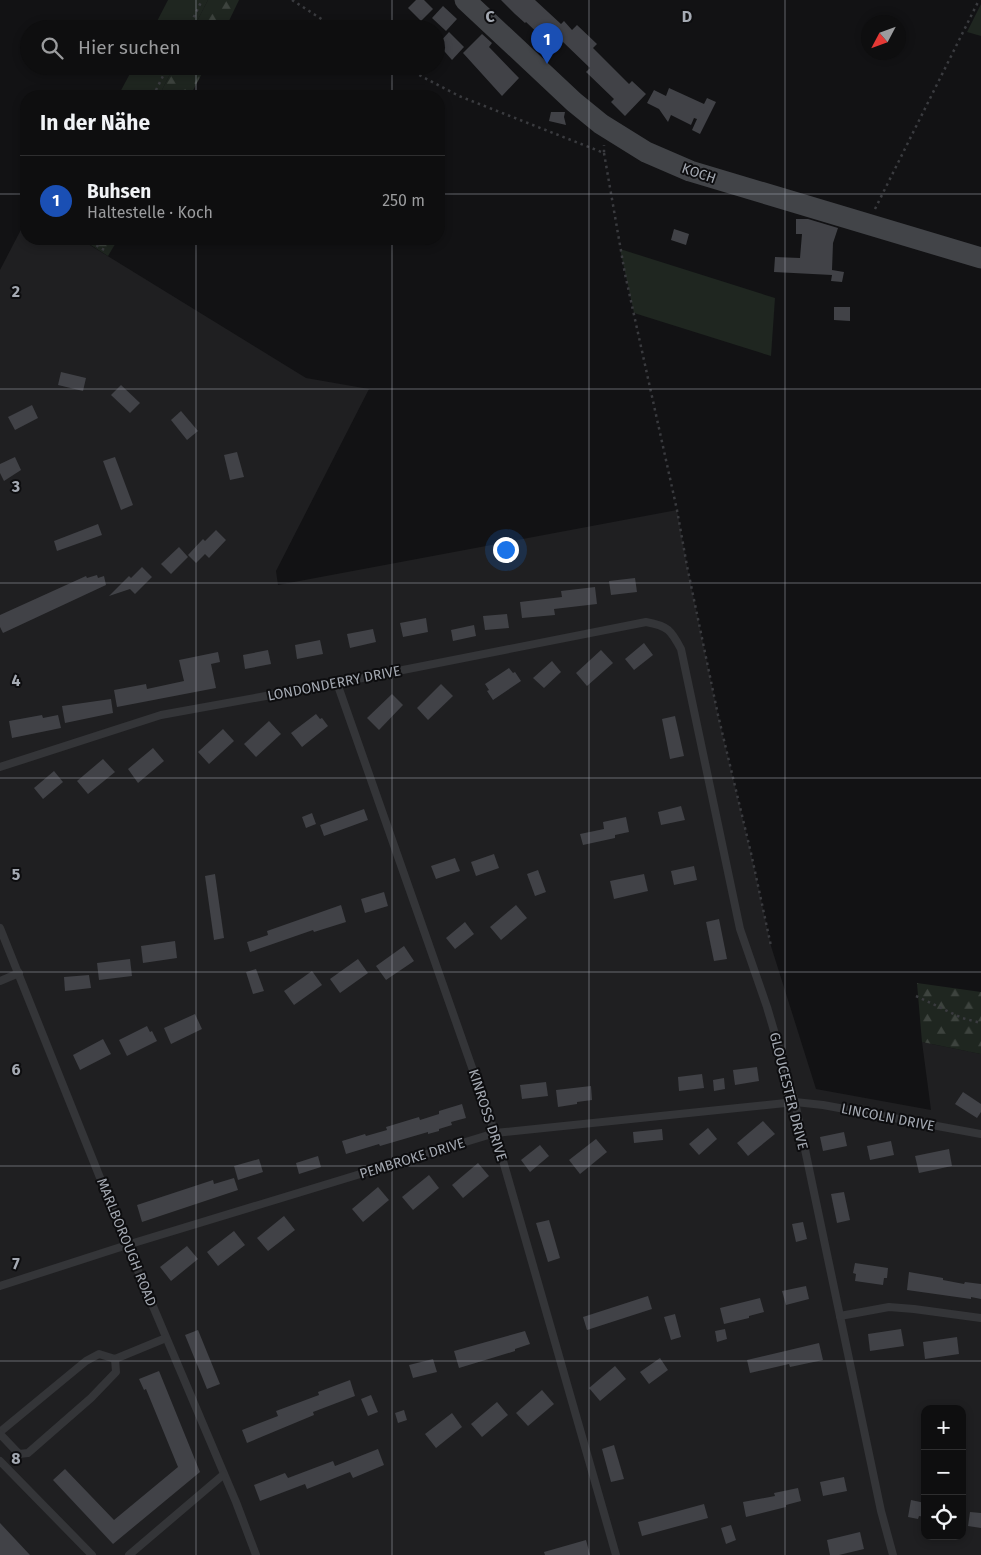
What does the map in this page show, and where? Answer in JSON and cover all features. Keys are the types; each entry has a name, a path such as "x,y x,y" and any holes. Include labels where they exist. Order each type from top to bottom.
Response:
{"street":[{"name":"KOCH","path":"465,0 574,102 630,144 690,171 981,258"}],"lane":[{"name":"LONDONDERRY DRIVE","path":"0,767 161,715 337,683 646,622 660,625 671,631"},
{"name":"GLOUCESTER DRIVE","path":"671,631 681,649 740,928 767,1007 795,1102 881,1511 893,1555"},
{"name":"KINROSS DRIVE","path":"337,683 495,1133 616,1555"},
{"name":"MARLBOROUGH ROAD","path":"0,928 127,1245 236,1502 256,1555"},
{"path":"0,981 19,974"},
{"name":"PEMBROKE DRIVE","path":"0,1286 127,1245 495,1133 795,1102"},
{"name":"LINCOLN DRIVE","path":"795,1102 823,1105 981,1134"},
{"path":"840,1316 889,1307 981,1318"},
{"path":"115,1359 116,1372 91,1398 28,1453 19,1454 0,1433 86,1361 99,1354 115,1359 166,1338"},
{"path":"0,1461 92,1555"},
{"path":"129,1555 223,1475"}],"path":[{"path":"192,20 202,0"},
{"path":"292,0 323,20"},
{"path":"867,225 979,0"},
{"path":"156,90 164,75"},
{"path":"419,75 459,96 604,153"},
{"path":"604,145 624,266 678,510 687,566 718,715 771,946"},
{"path":"95,245 106,251"},
{"path":"916,996 962,1018 981,1023"}],"shaded area":[{"path":"20,232 20,245 90,245 306,378 369,389 276,571 278,585 677,510 718,715 771,946 816,1089 931,1110 922,1042 981,1054 981,1555 0,1555 0,270"}],"green space":[{"path":"168,0 208,0 198,20 158,20"},
{"path":"208,0 239,0 229,20 198,20"},
{"path":"981,4 981,36 967,32"},
{"path":"129,75 170,75 162,90 121,90"},
{"path":"170,75 201,75 193,90 162,90"},
{"path":"91,245 114,245 108,256"},
{"path":"620,249 775,298 771,356 634,313"},
{"path":"917,983 981,992 981,1054 922,1042"}],"building":[{"path":"416,0 424,0 433,9 420,20 408,8"},
{"path":"501,0 535,0 561,24 564,21 572,30 577,25 597,44 593,48 629,84 632,81 646,94 625,116 611,102 614,99 586,72 590,68 562,41 560,43 551,34 545,40"},
{"path":"443,6 457,19 446,31 445,20 434,20 432,18"},
{"path":"449,32 464,47 452,60 445,52 445,36"},
{"path":"482,34 492,43 489,47 519,78 502,96 463,53"},
{"path":"669,88 704,104 707,98 716,102 700,134 692,130 697,119 694,118 691,125 671,115 668,122 659,109 647,103 654,90 666,96"},
{"path":"551,112 565,112 566,125 549,121"},
{"path":"796,219 808,219 838,228 833,243 832,270 844,272 842,282 831,281 832,275 774,272 775,257 800,258 802,234 796,234"},
{"path":"674,229 689,234 686,245 671,240"},
{"path":"834,307 850,307 850,321 834,320"},
{"path":"61,372 86,378 83,391 58,385"},
{"path":"121,385 140,403 130,413 111,395"},
{"path":"32,405 38,418 15,430 8,417"},
{"path":"181,411 198,431 187,440 171,420"},
{"path":"237,452 244,477 230,480 224,455"},
{"path":"15,457 21,470 4,481 0,473 0,464"},
{"path":"115,457 133,505 121,510 103,461"},
{"path":"98,524 102,535 57,551 54,541"},
{"path":"216,530 226,540 209,558 205,554 196,563 188,555 203,539 205,541"},
{"path":"179,547 188,557 171,574 161,564"},
{"path":"142,567 152,577 135,594 130,589 109,596 129,576 131,578"},
{"path":"97,575 98,578 104,576 106,585 3,633 0,627 0,615 86,576 87,578"},
{"path":"635,578 637,592 611,595 609,581"},
{"path":"595,587 597,604 554,609 555,615 522,618 520,602 562,597 561,591"},
{"path":"507,614 509,628 485,630 483,616"},
{"path":"426,618 428,632 403,637 400,623"},
{"path":"474,625 476,636 453,641 451,630"},
{"path":"373,629 376,642 350,648 347,634"},
{"path":"320,640 323,654 297,659 295,645"},
{"path":"644,643 653,655 634,670 625,659"},
{"path":"268,650 271,664 245,669 243,655"},
{"path":"601,650 613,663 587,686 576,673"},
{"path":"218,652 220,662 211,664 216,688 117,707 114,690 146,684 147,689 184,681 179,660"},
{"path":"552,661 561,672 544,688 533,678"},
{"path":"509,668 513,673 515,672 521,681 493,700 485,684"},
{"path":"441,684 453,696 428,720 417,708"},
{"path":"392,694 403,705 379,730 367,718"},
{"path":"111,699 113,713 65,723 62,706"},
{"path":"316,714 328,726 302,747 291,733"},
{"path":"42,715 43,718 58,715 61,728 12,738 9,721"},
{"path":"675,716 684,756 670,759 662,719"},
{"path":"269,721 281,734 256,757 244,744"},
{"path":"223,729 234,741 209,764 198,752"},
{"path":"153,748 164,761 138,783 128,769"},
{"path":"103,759 115,772 88,794 77,781"},
{"path":"54,771 63,782 43,799 34,788"},
{"path":"681,806 685,820 661,825 658,812"},
{"path":"364,809 368,820 324,836 320,825"},
{"path":"312,813 316,824 306,828 302,817"},
{"path":"626,817 629,832 615,835 615,838 583,845 580,834 604,829 603,822"},
{"path":"494,854 499,868 476,876 471,862"},
{"path":"455,858 460,871 436,879 431,866"},
{"path":"694,866 697,880 674,885 671,871"},
{"path":"538,870 546,892 535,896 527,874"},
{"path":"215,874 224,938 214,940 205,876"},
{"path":"644,874 648,891 614,899 610,881"},
{"path":"384,892 388,906 365,913 361,899"},
{"path":"341,905 346,922 314,932 313,930 250,952 247,942 268,935 267,931"},
{"path":"516,905 527,918 501,940 490,927"},
{"path":"719,919 727,959 714,961 706,922"},
{"path":"465,922 474,934 455,949 446,938"},
{"path":"175,941 177,958 143,963 141,946"},
{"path":"404,946 414,961 386,980 376,966"},
{"path":"130,959 132,976 99,980 97,963"},
{"path":"358,959 368,973 340,993 330,979"},
{"path":"256,969 264,991 253,994 246,972"},
{"path":"312,971 322,985 294,1005 284,991"},
{"path":"89,975 91,988 65,991 64,977"},
{"path":"195,1014 202,1029 171,1044 164,1028"},
{"path":"147,1026 157,1041 127,1056 119,1040"},
{"path":"103,1039 111,1054 80,1070 73,1055"},
{"path":"757,1067 759,1081 735,1085 733,1070"},
{"path":"702,1074 704,1088 679,1091 678,1077"},
{"path":"724,1078 725,1089 714,1091 713,1080"},
{"path":"546,1082 548,1096 522,1099 520,1085"},
{"path":"591,1086 592,1100 558,1107 556,1090"},
{"path":"963,1092 981,1104 981,1112 977,1118 955,1104"},
{"path":"462,1104 466,1118 451,1122 452,1125 439,1129 439,1131 428,1134 428,1132 380,1146 379,1144 346,1154 342,1141 387,1130 386,1127 419,1117 420,1120 439,1114 439,1111"},
{"path":"763,1121 775,1134 748,1156 737,1143"},
{"path":"708,1128 717,1139 699,1155 689,1144"},
{"path":"662,1129 663,1140 634,1143 633,1132"},
{"path":"844,1132 847,1146 823,1151 820,1137"},
{"path":"596,1139 607,1152 580,1174 569,1160"},
{"path":"891,1141 894,1155 870,1160 867,1146"},
{"path":"540,1145 549,1156 530,1172 521,1160"},
{"path":"949,1149 952,1166 919,1173 915,1156"},
{"path":"318,1156 321,1167 299,1174 296,1163"},
{"path":"259,1159 263,1172 238,1180 234,1166"},
{"path":"478,1163 489,1176 463,1198 452,1185"},
{"path":"429,1175 439,1188 413,1210 402,1197"},
{"path":"234,1178 238,1190 142,1222 137,1205 213,1180 214,1184"},
{"path":"378,1187 389,1200 363,1222 352,1209"},
{"path":"844,1192 850,1220 837,1223 831,1194"},
{"path":"284,1216 295,1230 268,1251 257,1238"},
{"path":"549,1220 560,1258 548,1262 536,1223"},
{"path":"803,1222 807,1239 796,1242 792,1224"},
{"path":"234,1231 245,1245 218,1266 207,1252"},
{"path":"187,1246 198,1259 171,1281 160,1267"},
{"path":"855,1263 888,1268 887,1278 884,1278 883,1285 855,1281 856,1274 853,1273"},
{"path":"909,1272 964,1284 965,1282 981,1284 981,1299 907,1290"},
{"path":"806,1286 809,1299 786,1305 782,1291"},
{"path":"648,1296 652,1309 587,1330 583,1317"},
{"path":"760,1298 764,1312 724,1324 720,1308"},
{"path":"675,1314 681,1337 671,1340 664,1317"},
{"path":"725,1329 727,1339 717,1342 715,1331"},
{"path":"901,1329 904,1346 870,1351 868,1334"},
{"path":"198,1330 220,1384 207,1389 185,1335"},
{"path":"525,1331 530,1344 515,1349 515,1351 459,1368 454,1351"},
{"path":"957,1337 959,1354 925,1359 923,1342"},
{"path":"819,1343 823,1360 790,1367 789,1364 750,1373 747,1360"},
{"path":"660,1358 668,1370 649,1384 640,1372"},
{"path":"433,1359 437,1372 413,1378 409,1365"},
{"path":"615,1366 626,1379 600,1401 589,1388"},
{"path":"159,1371 200,1472 113,1544 53,1480 65,1469 114,1520 178,1467 146,1389 144,1390 139,1379"},
{"path":"350,1380 355,1396 313,1412 314,1415 247,1443 242,1430 278,1416 276,1411 319,1395 318,1392"},
{"path":"542,1390 554,1404 528,1426 516,1413"},
{"path":"371,1395 378,1412 368,1416 361,1399"},
{"path":"497,1402 508,1415 482,1437 471,1424"},
{"path":"404,1410 407,1420 398,1423 395,1413"},
{"path":"452,1413 462,1427 436,1448 425,1434"},
{"path":"614,1445 624,1479 611,1482 602,1449"},
{"path":"378,1449 384,1465 353,1478 350,1472 307,1489 305,1484 260,1501 254,1485 285,1473 288,1478 333,1461 335,1466"},
{"path":"844,1477 847,1491 823,1496 820,1482"},
{"path":"798,1488 801,1501 786,1505 786,1507 746,1517 743,1502 775,1496 774,1493"},
{"path":"911,1500 921,1502 921,1516 919,1516 918,1519 908,1517"},
{"path":"704,1504 708,1518 642,1536 638,1522"},
{"path":"970,1512 981,1513 981,1528 968,1526"},
{"path":"0,1523 30,1555 0,1555"},
{"path":"731,1525 736,1540 726,1544 721,1528"},
{"path":"860,1532 864,1549 839,1555 830,1555 827,1540"},
{"path":"586,1540 590,1555 545,1555 544,1552"}],"place":[{"name":"Buhsen","path":"547,64"}]}
